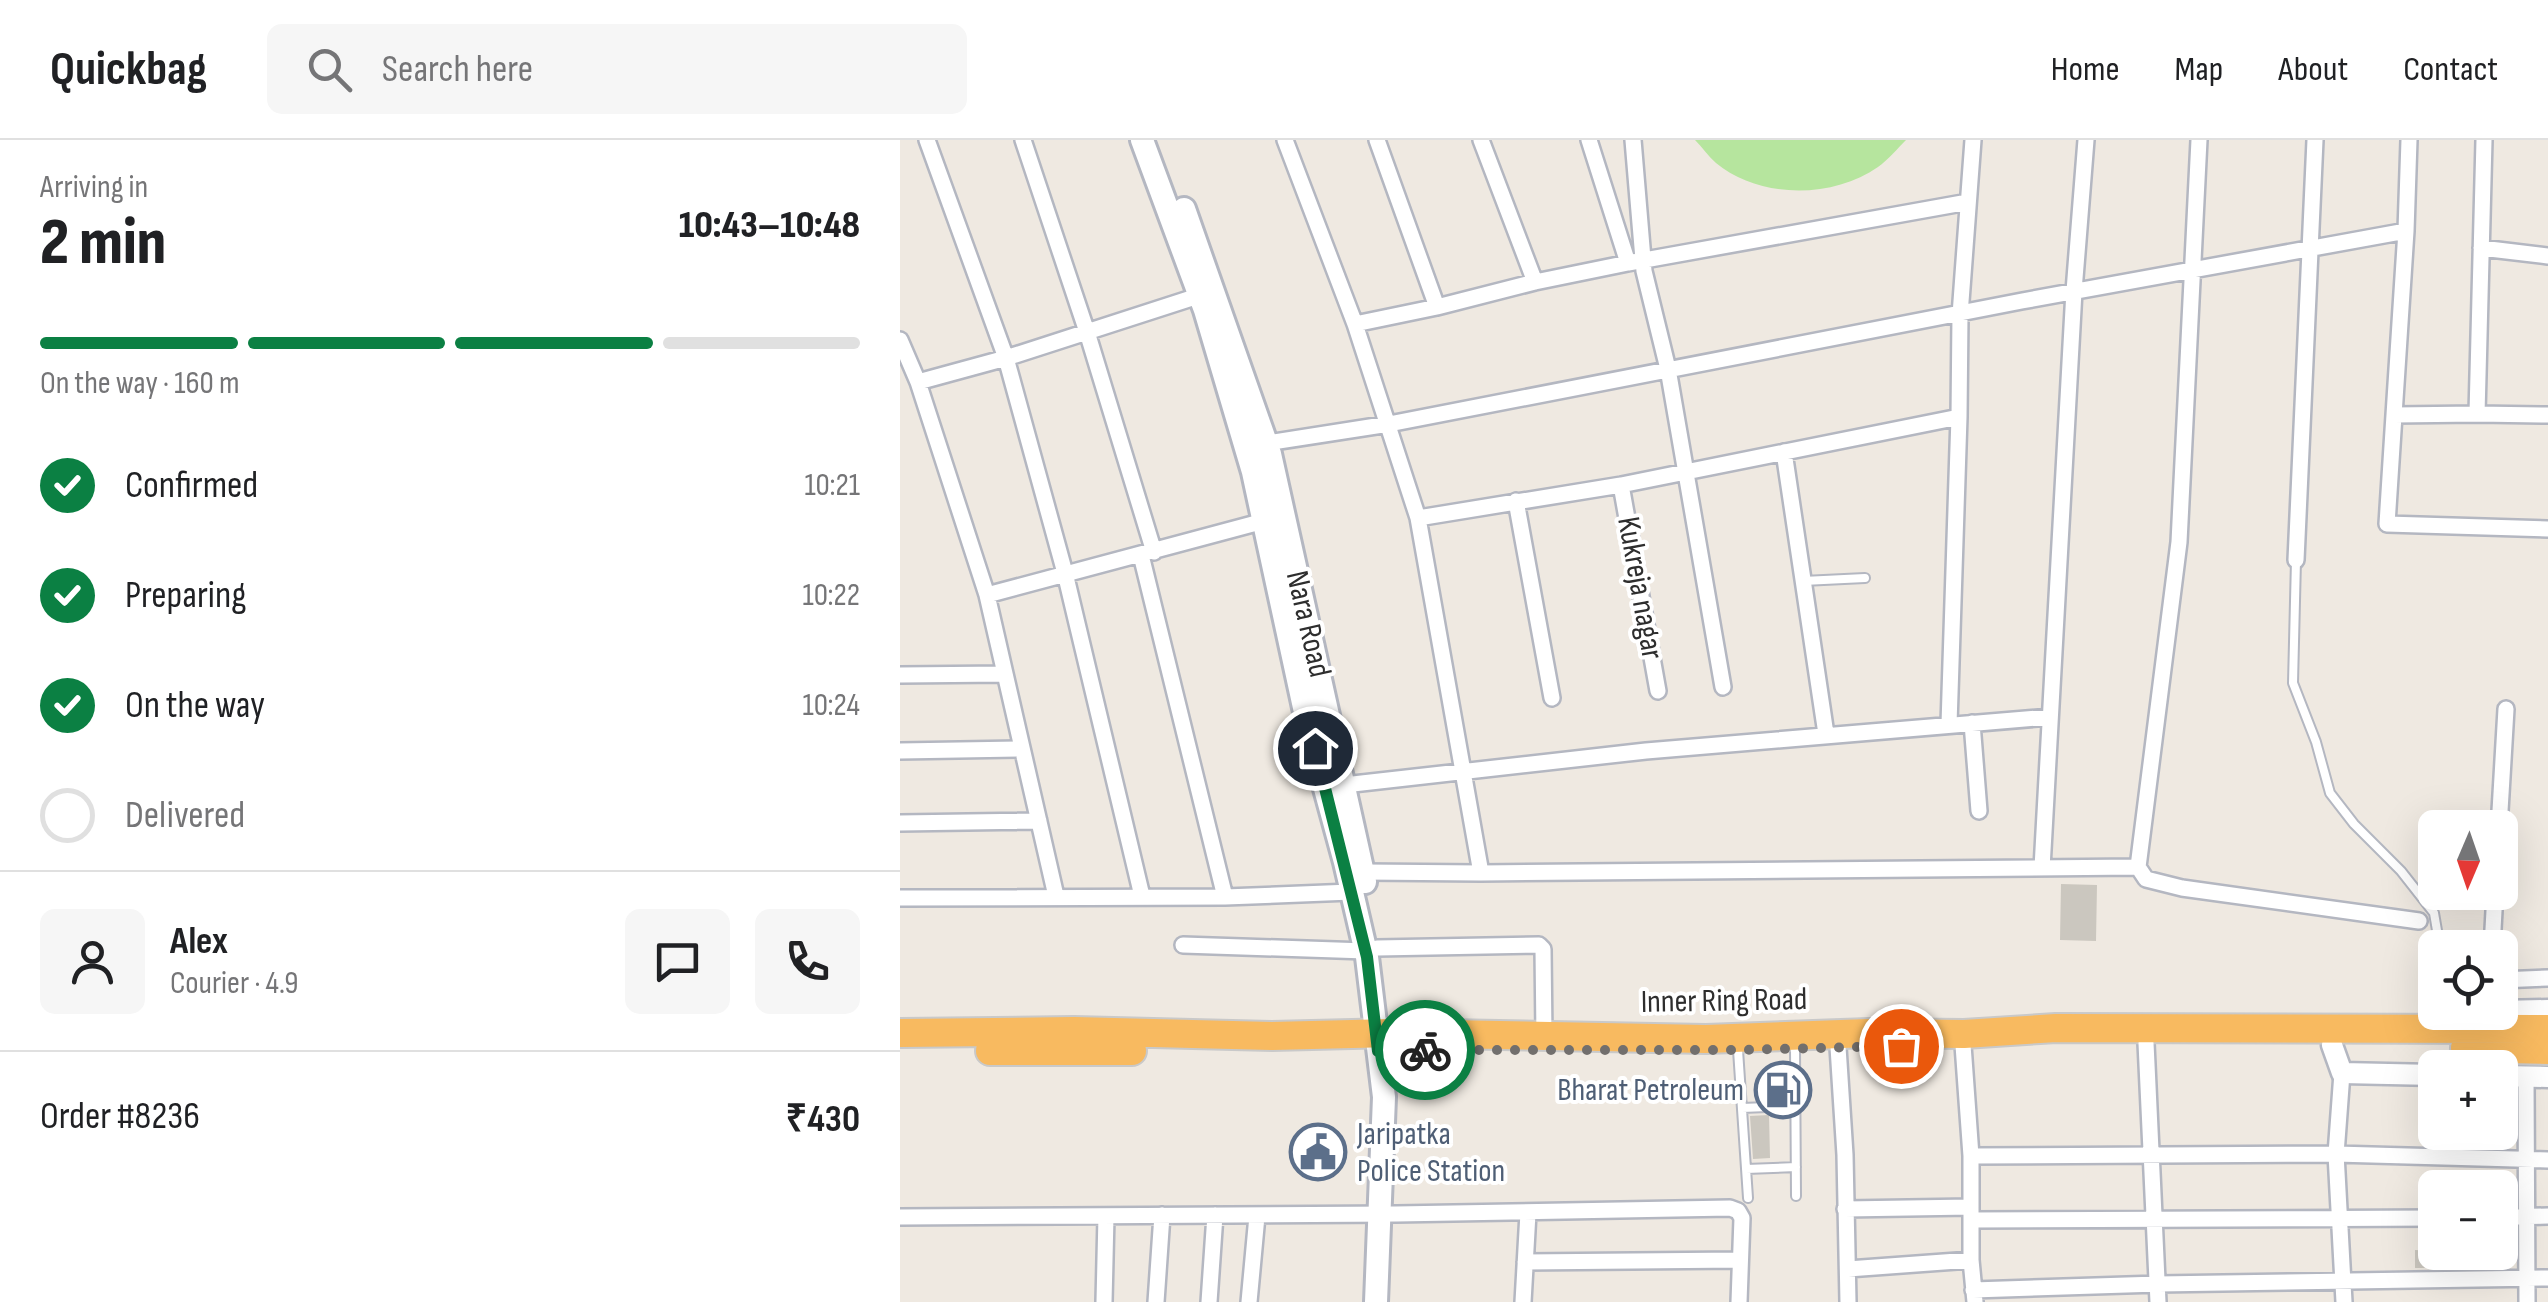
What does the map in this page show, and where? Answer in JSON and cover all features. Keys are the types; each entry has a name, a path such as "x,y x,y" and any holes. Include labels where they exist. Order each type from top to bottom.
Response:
{"highway":[{"name":"Inner Ring Road","path":"900,1051 1544,1037 1964,1034 2056,1028 2418,1021"},
{"name":"Inner Ring Road","path":"2518,1027 2548,1029"},
{"name":"Inner Ring Road","path":"900,1034 1074,1031 1738,1050 2146,1043 2548,1050"}],"main road":[{"name":"Nara Road","path":"1142,140 1218,349 1253,472 1308,726 1357,882"},
{"name":"Nara Road","path":"1158,140 1267,444 1344,785 1371,950 1373,990 1396,1080 1388,1214 1376,1302"},
{"name":"Nara Road","path":"1388,1214 1391,1302"}],"street":[{"path":"927,140 1006,358 1065,573 1142,896"},
{"path":"1023,140 1087,332 1148,554 1225,898"},
{"path":"1285,140 1355,324 1418,518 1481,873"},
{"path":"1377,140 1438,308"},
{"path":"1481,140 1534,282"},
{"path":"1588,140 1636,261 1668,368 1723,687"},
{"path":"1633,140 1636,261"},
{"path":"1949,724 1960,314 1973,140"},
{"path":"2042,868 2086,140"},
{"path":"2199,140 2179,542 2138,867 2146,879 2182,888 2419,921"},
{"path":"2296,560 2315,140"},
{"path":"2409,140 2387,524 2548,528"},
{"path":"2477,414 2484,140"},
{"path":"1355,324 1636,261 1968,202"},
{"path":"1267,444 2406,231"},
{"path":"2481,248 2548,256 2548,248"},
{"path":"918,382 1198,296"},
{"path":"900,340 918,382 987,595 1056,896"},
{"path":"2394,415 2548,415"},
{"path":"1418,518 1621,485 1959,417"},
{"path":"1784,452 1826,734"},
{"name":"Kukreja nagar","path":"1621,485 1658,691"},
{"path":"1516,501 1552,698"},
{"path":"987,595 1264,521"},
{"path":"900,675 1005,674"},
{"path":"2500,810 2506,709"},
{"path":"1344,785 1826,734 2050,716"},
{"path":"1972,723 1979,811"},
{"path":"900,751 1022,749"},
{"path":"900,824 1039,821"},
{"path":"900,898 1225,898 1357,882 1481,873 2138,867"},
{"path":"1183,945 1371,950 1539,945 1543,949 1544,1037"},
{"path":"2518,979 2548,978"},
{"path":"2518,1011 2548,1010"},
{"path":"2146,1043 2158,1302"},
{"path":"2332,1045 2342,1073 2336,1154 2344,1302"},
{"path":"1963,1046 1974,1296 2158,1284 2548,1278"},
{"path":"1838,1048 1846,1155 1848,1302"},
{"path":"2342,1073 2418,1075"},
{"path":"2518,1077 2548,1077"},
{"path":"2526,1077 2527,1302"},
{"path":"1970,1156 2336,1154 2548,1160"},
{"path":"900,1217 1730,1208 1742,1218 1739,1302"},
{"path":"1846,1209 2154,1220 2418,1218"},
{"path":"1522,1302 1528,1213"},
{"path":"1156,1302 1162,1215"},
{"path":"1209,1302 1215,1215"},
{"path":"1104,1302 1106,1216"},
{"path":"1250,1302 1257,1216"},
{"path":"2518,1217 2548,1216"},
{"path":"1525,1262 1740,1260"},
{"path":"1848,1269 1971,1260"}],"lane":[{"path":"2296,560 2293,683 2330,793 2434,913 2437,930"},
{"path":"1803,580 1865,578"},
{"path":"1795,1048 1796,1196"},
{"path":"1738,1050 1748,1198"},
{"path":"1742,1108 1795,1106"},
{"path":"1746,1169 1796,1167"}],"green space":[{"path":"1695,140 1906,140 1882,164 1860,177 1839,185 1796,191 1774,189 1734,175 1716,163"}],"building":[{"path":"2061,884 2097,885 2096,941 2060,940"},
{"path":"1769,1115 1770,1158 1753,1159 1750,1116"}],"way so far":[{"path":"1425,1050 1901,1046"}],"place":[{"name":"Bharat Petroleum","path":"1783,1090"},
{"name":"Jaripatka Police Station","path":"1318,1152"}],"route":[{"path":"1315,748 1367,957 1378,1051 1425,1050"}]}
